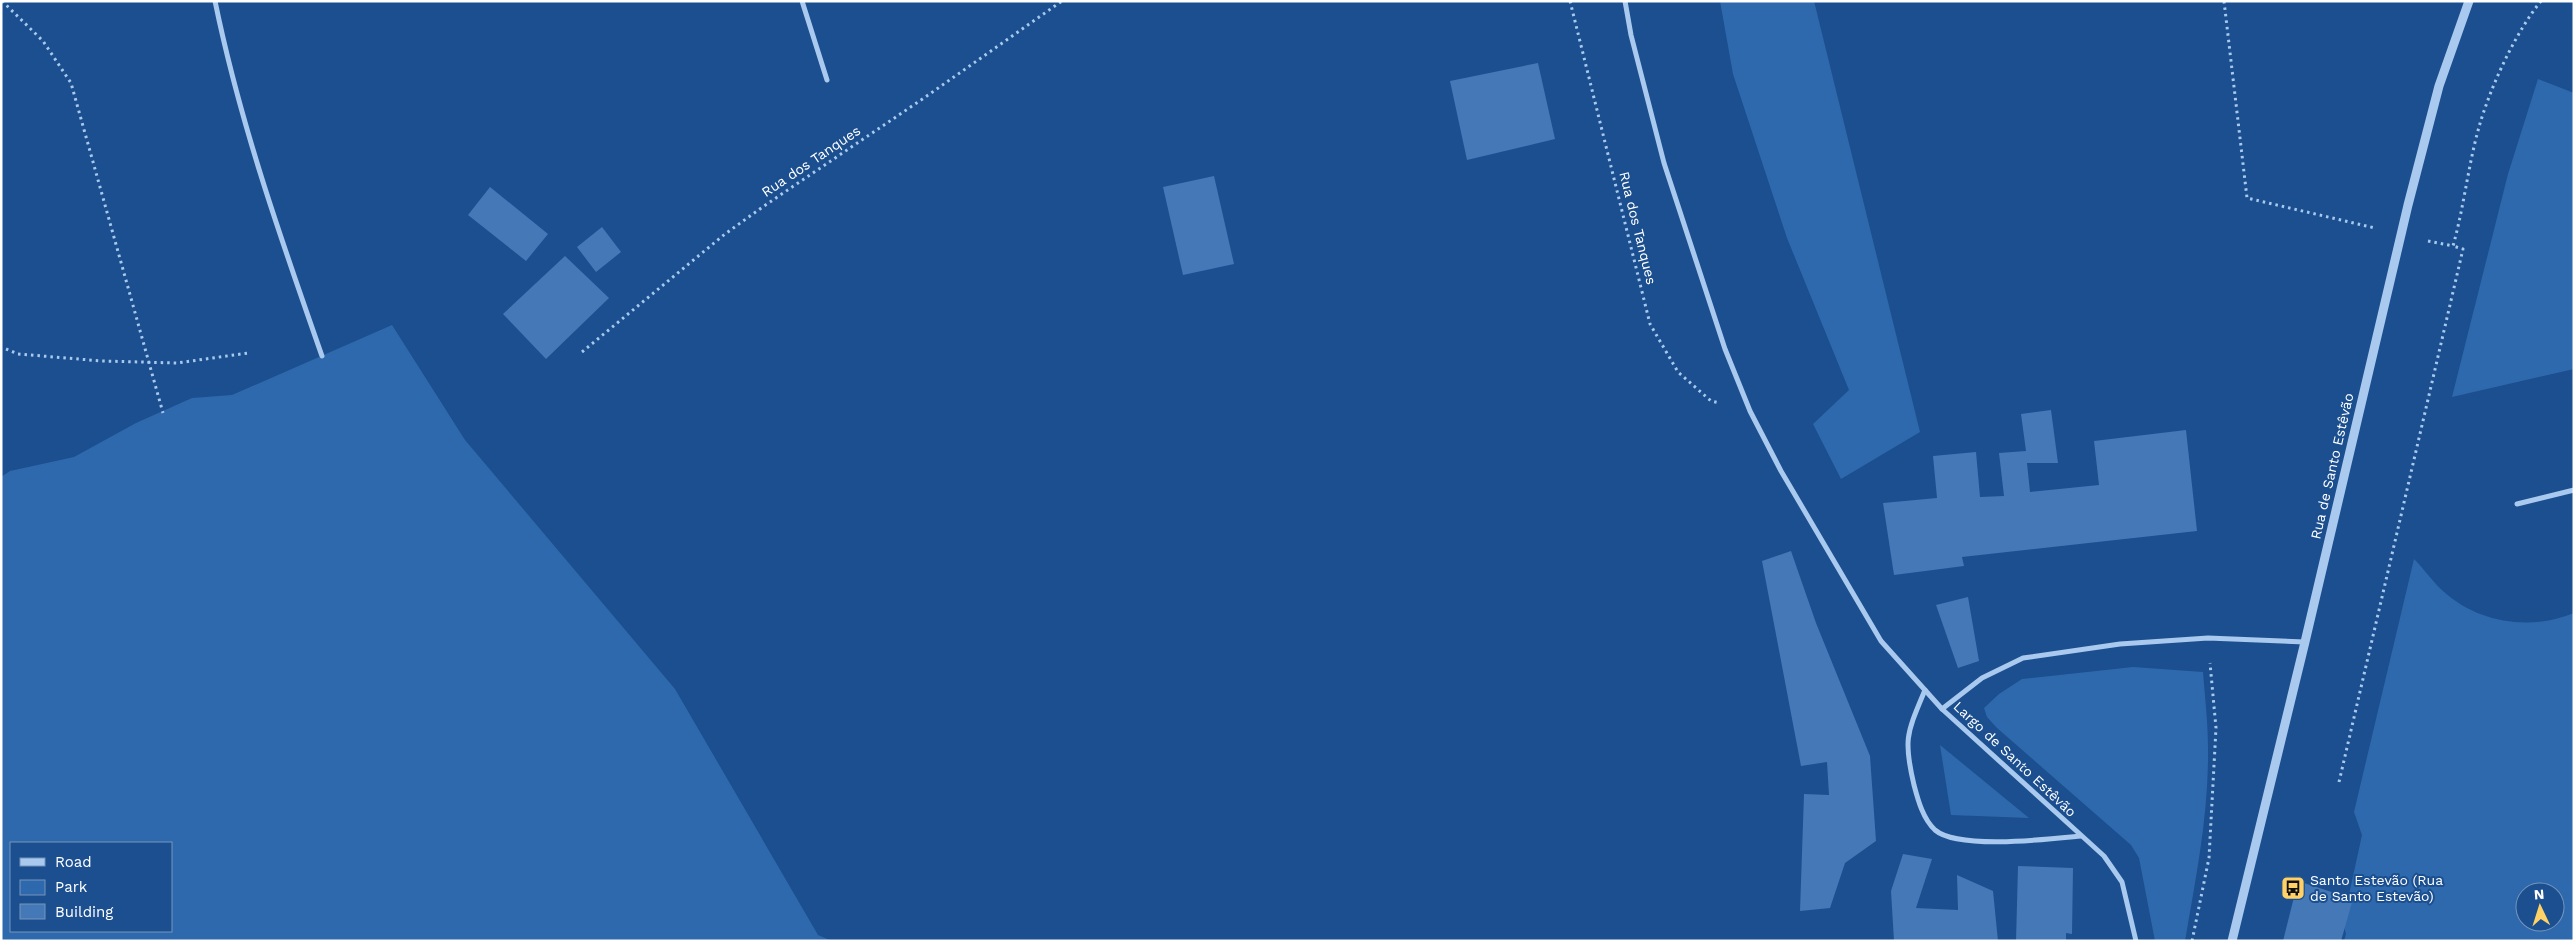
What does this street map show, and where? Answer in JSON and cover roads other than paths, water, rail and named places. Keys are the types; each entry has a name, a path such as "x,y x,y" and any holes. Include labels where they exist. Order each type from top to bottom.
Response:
{"street":[{"path":"215,1 222,37 264,189 322,356"},
{"path":"802,1 827,80"},
{"path":"1625,1 1631,35 1664,163 1725,349 1750,411 1780,470 1881,641 1942,709"},
{"name":"Rua de Santo Estêvão","path":"2232,941 2305,642 2406,212 2439,86 2469,1"},
{"path":"2462,22 2473,1"},
{"path":"2517,504 2574,490"},
{"name":"Largo de Santo Estêvão","path":"2136,941 2122,882 2104,856 1942,709 1982,678 2023,658 2120,644 2208,638 2305,642"},
{"path":"1925,690 1908,733 1906,747 1916,793 1924,814 1934,829 1943,835 1955,839 2023,841 2081,836"}],"place":[{"name":"Santo Estevão (Rua de Santo Estevão)","path":"2293,888"}]}
